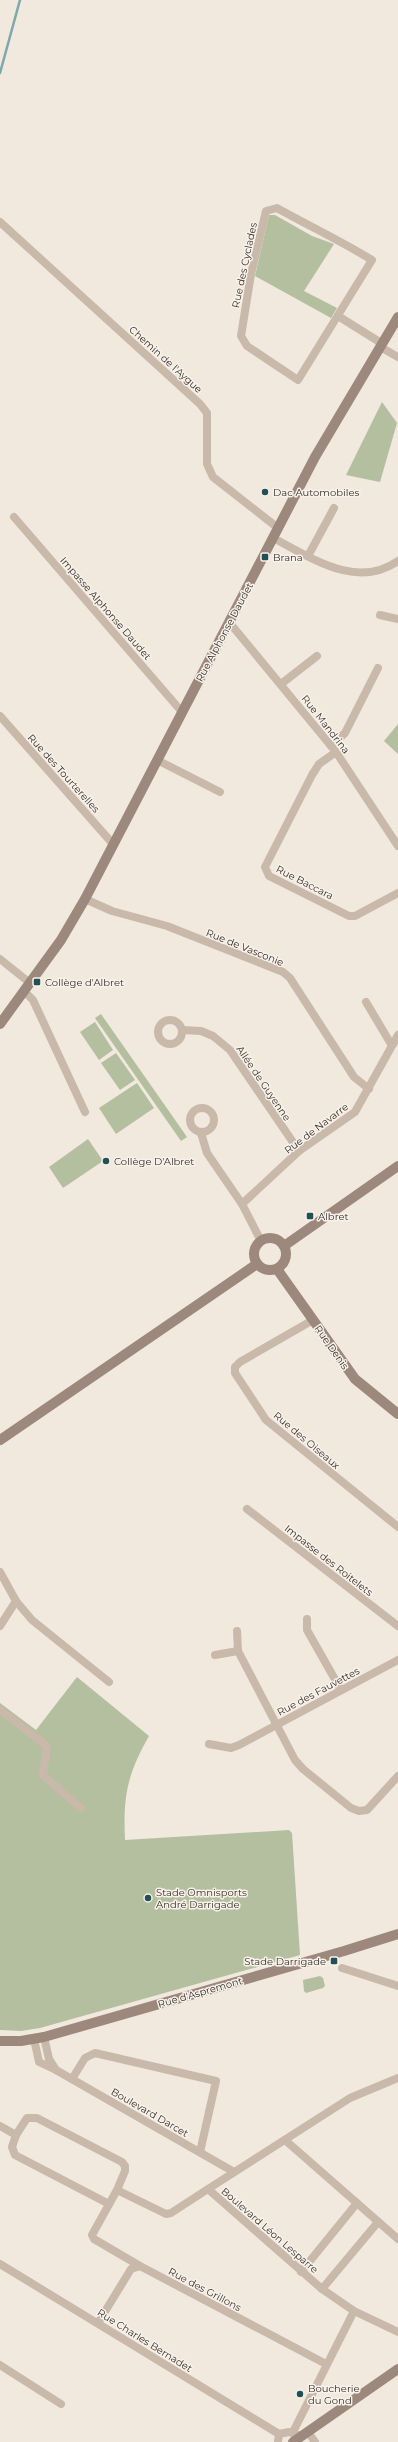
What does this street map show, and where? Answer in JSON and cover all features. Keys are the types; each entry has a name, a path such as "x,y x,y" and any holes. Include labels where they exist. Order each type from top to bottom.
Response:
{"street":[{"name":"Rue des Cyclades","path":"277,208 316,231 334,237 372,260 338,316 298,380 247,346 241,336 251,274 266,211 277,208"},
{"name":"Chemin de l'Aygue","path":"0,222 200,404 207,413 207,464 213,477 278,528"},
{"path":"338,316 378,341 384,349 398,357"},
{"name":"Rue Alphonse Daudet","path":"0,1024 55,949 85,899 315,458 398,317"},
{"path":"308,556 334,508"},
{"name":"Impasse Alphonse Daudet","path":"14,517 182,712"},
{"path":"273,538 308,556 348,573 362,574 375,572 398,561"},
{"path":"380,616 398,619"},
{"name":"Rue Mandrina","path":"229,622 333,749 398,846"},
{"path":"281,684 317,656"},
{"path":"333,749 345,733 378,668"},
{"name":"Rue des Tourterelles","path":"0,716 113,844"},
{"name":"Rue Baccara","path":"333,749 319,764 312,776 265,867 266,872 269,876 349,916 355,916 398,893"},
{"path":"157,760 220,792"},
{"name":"Rue de Vasconie","path":"85,899 112,911 166,926 283,972 290,978 354,1077 369,1089"},
{"path":"0,959 27,987 85,1112"},
{"path":"366,1002 391,1044"},
{"name":"Allée de Guyenne","path":"182,1030 201,1031 213,1036 230,1050 299,1151"},
{"name":"Rue de Navarre","path":"242,1204 299,1151 355,1112 369,1089 391,1044 398,1035"},
{"path":"201,1133 207,1153 242,1204 260,1241"},
{"path":"284,1246 398,1166"},
{"path":"273,1238 284,1246 286,1259 277,1269 266,1270 257,1264 254,1252 260,1241 273,1238"},
{"path":"0,1439 257,1264"},
{"name":"Rue Denis","path":"277,1269 355,1379 398,1414"},
{"name":"Rue des Oiseaux","path":"313,1320 240,1362 235,1367 235,1373 266,1420 398,1527"},
{"name":"Impasse des Roitelets","path":"247,1509 398,1626"},
{"path":"0,1572 16,1601 32,1620 109,1682"},
{"path":"0,1626 16,1601"},
{"path":"307,1619 307,1630 341,1690"},
{"path":"209,1744 231,1748 277,1724 238,1651 238,1631"},
{"path":"215,1655 238,1651"},
{"name":"Rue des Fauvettes","path":"398,1660 277,1724 303,1769 351,1808 359,1811 367,1810 398,1776"},
{"path":"0,1710 48,1746 43,1775 81,1808"},
{"name":"Rue d'Aspremont","path":"2,2043 39,2038 344,1951 398,1934"},
{"path":"342,1968 398,1986"},
{"path":"39,2038 56,2070"},
{"name":"Boulevard Darcet","path":"39,2038 39,2062 72,2079 234,2172"},
{"path":"72,2079 85,2058 95,2053 216,2081 200,2152"},
{"path":"208,2189 336,2107 364,2091 398,2078"},
{"path":"109,2204 15,2155 12,2148 16,2135 27,2118 37,2118 122,2162 125,2166 125,2171 117,2190 94,2232 94,2239 140,2266"},
{"path":"0,2126 16,2135"},
{"path":"285,2140 398,2239"},
{"name":"Boulevard Léon Lesparre","path":"117,2190 166,2214 171,2213 208,2189 322,2289 354,2311 398,2332"},
{"path":"301,2272 357,2203"},
{"path":"322,2289 378,2222"},
{"name":"Rue Charles Bernadet","path":"0,2264 98,2323 279,2438"},
{"path":"98,2323 131,2269 140,2266"},
{"name":"Rue des Grillons","path":"140,2266 326,2364"},
{"path":"298,2436 326,2364 354,2311"},
{"path":"0,2365 61,2404"},
{"path":"298,2436 398,2369"},
{"path":"279,2438 298,2436 315,2442"}],"green space":[{"path":"269,215 275,215 312,236 334,244 304,291 337,308 331,318 255,276"},
{"path":"382,402 397,423 380,482 346,475"},
{"path":"398,724 398,754 384,741"},
{"path":"101,1014 187,1137 181,1141 95,1018"},
{"path":"95,1022 113,1050 99,1060 80,1032"},
{"path":"116,1053 135,1080 120,1090 101,1063"},
{"path":"137,1083 154,1108 116,1134 99,1108"},
{"path":"88,1139 103,1161 63,1188 49,1167"},
{"name":"Stade Omnisports André Darrigade","path":"77,1677 149,1736 131,1774 128,1786 125,1811 125,1840 289,1830 292,1833 300,1955 40,2028 21,2031 0,2030 0,1703 36,1730"},
{"path":"320,1976 323,1978 325,1986 306,1993 304,1991 303,1980"}],"waterway":[{"path":"0,73 20,0"}],"place":[{"name":"Dac Automobiles","path":"265,492"},
{"name":"Brana","path":"265,557"},
{"name":"Collège d'Albret","path":"37,982"},
{"name":"Collège D'Albret","path":"106,1161"},
{"name":"Albret","path":"310,1216"},
{"name":"Stade Omnisports André Darrigade","path":"148,1898"},
{"name":"Stade Darrigade","path":"334,1961"},
{"name":"Boucherie du Gond","path":"300,2394"}]}
